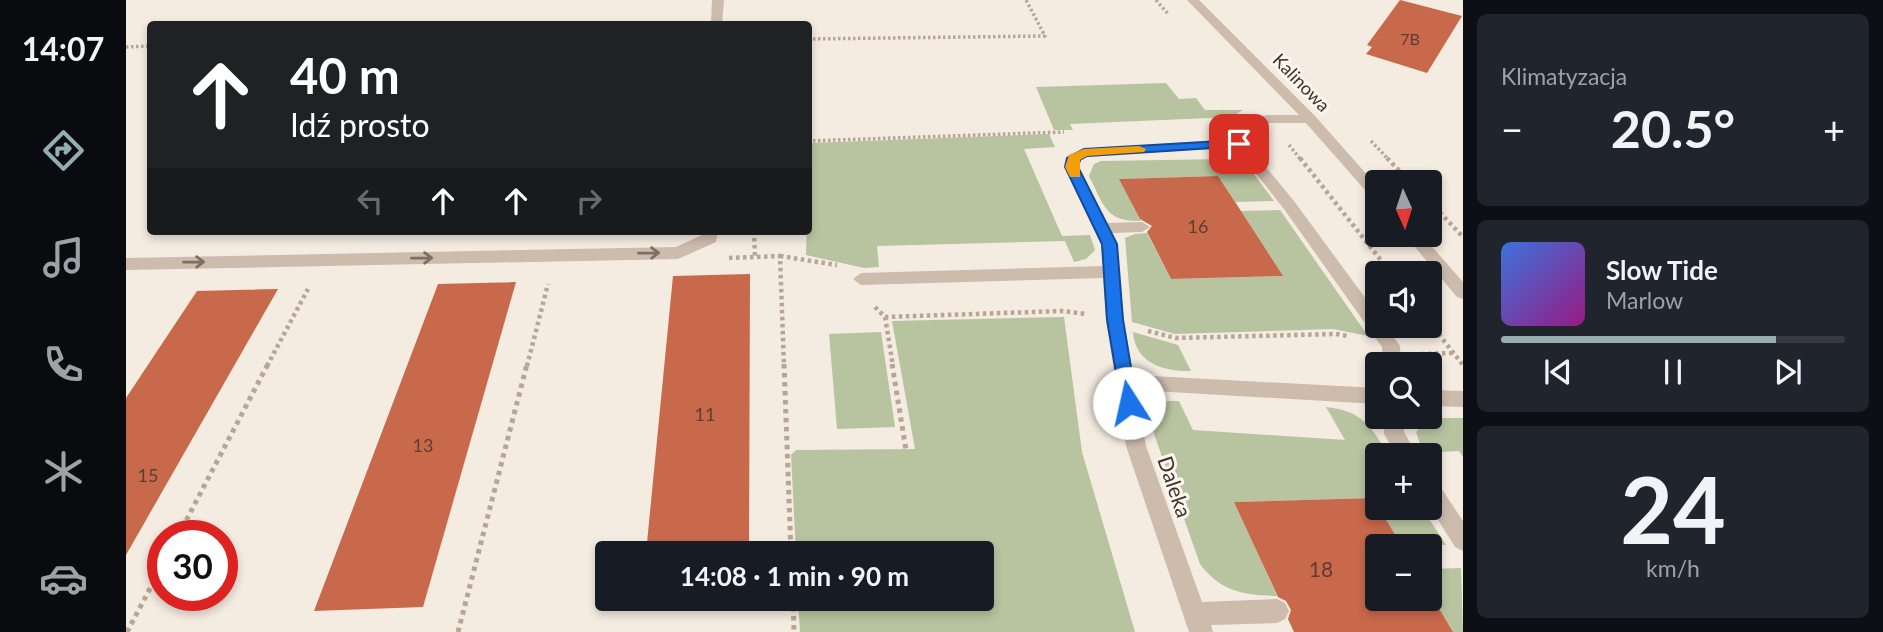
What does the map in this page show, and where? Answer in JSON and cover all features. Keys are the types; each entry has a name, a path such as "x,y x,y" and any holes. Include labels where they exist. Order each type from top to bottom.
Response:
{"street":[{"path":"717,21 718,0"},
{"name":"Kalinowa","path":"1193,0 1310,119 1365,181"},
{"path":"1310,119 1267,119 1241,129 1239,144 1289,205 1391,346 1391,352"},
{"name":"Daleka","path":"1198,623 1136,446 1115,320 1109,244 1072,167 1073,158 1084,153 1239,144"},
{"path":"1102,228 1142,228"},
{"path":"126,264 678,253 710,238 710,235"},
{"path":"1423,247 1463,293"},
{"path":"860,279 1111,272"},
{"path":"1125,382 1365,395"},
{"path":"1442,398 1463,399"},
{"path":"1442,508 1463,540"},
{"path":"1198,623 1278,611"}],"path":[{"path":"812,39 1045,36 1027,0"},
{"path":"126,47 147,46"},
{"path":"1267,119 1381,261"},
{"path":"812,141 1074,132"},
{"path":"1442,215 1463,237"},
{"path":"754,235 755,257"},
{"path":"780,256 791,541"},
{"path":"728,258 780,256 815,259 859,270 861,290 885,317 906,450"},
{"path":"458,632 550,275"},
{"path":"186,520 311,284"},
{"path":"885,317 1062,311 1115,320 1176,338 1336,334 1391,346"},
{"path":"1442,338 1463,365"},
{"path":"127,632 147,594"},
{"path":"793,611 794,632"}],"green space":[{"path":"1166,83 1179,99 1196,98 1205,110 1243,110 1232,117 1070,124 1073,130 1054,130 1036,87"},
{"path":"1049,134 1055,147 1024,149 1062,236 1090,235 1095,250 1086,259 1074,262 1065,241 877,246 879,267 864,268 806,255 807,235 812,235 812,143"},
{"path":"1226,159 1250,169 1274,201 1235,202 1218,176 1120,179 1141,221 1129,221 1107,210 1089,176 1094,164 1101,161"},
{"path":"1280,210 1365,335 1333,329 1175,334 1132,322 1125,238 1135,234 1147,233 1171,279 1282,276 1241,211"},
{"path":"1064,317 1082,452 1135,632 800,632 799,611 994,611 994,541 795,541 791,455 796,450 915,449 892,321"},
{"path":"881,332 895,427 837,429 829,334"},
{"path":"1133,332 1178,345 1191,371 1171,370 1153,364 1139,351"},
{"path":"1168,401 1179,401 1193,430 1345,440 1326,407 1349,412 1364,422 1365,429 1371,429 1381,443 1365,443 1365,498 1235,502 1277,596 1254,595 1234,590 1216,581 1200,564 1153,431 1154,413"},
{"path":"1442,418 1463,418 1463,457 1459,451 1442,452 1442,443 1420,443 1416,432 1419,429 1442,429"},
{"path":"1386,520 1430,520 1439,534 1395,534"},
{"path":"1461,568 1463,632 1453,632 1441,611 1442,569"}],"building":[{"path":"1400,0 1462,16 1427,73 1366,54 1372,47 1367,45"},
{"path":"1218,176 1283,276 1171,279 1147,232 1152,226 1140,219 1119,179"},
{"path":"750,274 749,541 647,541 673,276"},
{"path":"516,282 423,607 314,611 438,284"},
{"path":"278,289 126,555 126,398 197,291"},
{"path":"1365,498 1365,520 1386,520 1395,534 1365,534 1365,611 1441,611 1453,632 1294,632 1288,619 1291,610 1286,601 1278,597 1234,502"}],"slow traffic":[{"path":"1075,174 1072,167 1073,158 1084,153 1139,149"}],"route":[{"path":"1129,403 1115,320 1109,244 1072,167 1073,158 1084,153 1239,144"}]}
